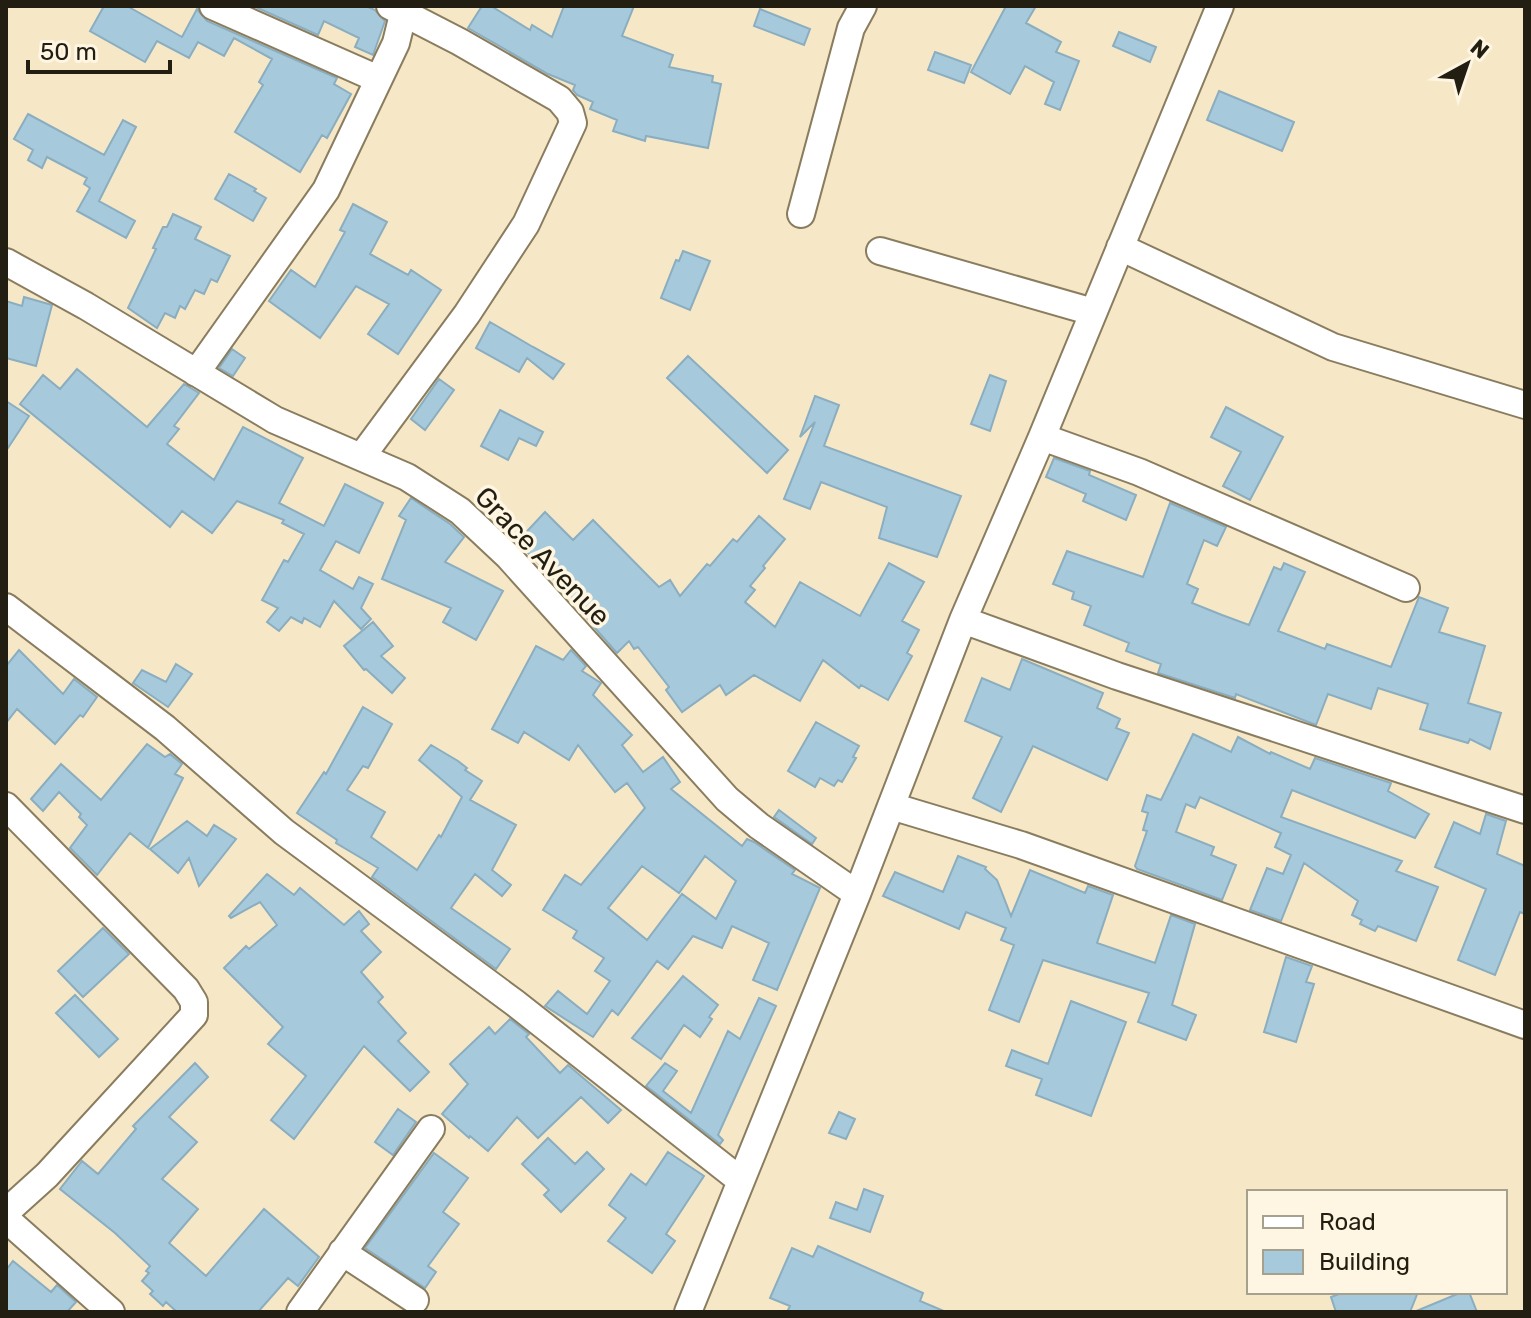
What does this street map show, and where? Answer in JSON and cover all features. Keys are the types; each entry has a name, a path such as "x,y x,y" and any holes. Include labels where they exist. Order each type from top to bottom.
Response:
{"street":[{"path":"213,6 378,79"},
{"path":"801,214 851,28 863,6"},
{"path":"196,373 326,190 396,43 400,8 559,99 570,112 573,123 526,224 467,314 362,456"},
{"path":"691,1311 963,620 1120,247 1213,9"},
{"path":"1120,247 1333,347 1525,405"},
{"path":"880,251 1093,312"},
{"name":"Grace Avenue","path":"6,262 86,306 275,420 407,477 460,511 508,556 727,799 759,826 857,894"},
{"path":"1042,437 1139,472 1406,588"},
{"path":"6,607 165,728 284,832 515,1003 740,1180"},
{"path":"963,620 1117,676 1525,810"},
{"path":"6,806 186,989 194,1002 194,1015 47,1175 6,1212"},
{"path":"891,806 1021,845 1525,1025"},
{"path":"300,1312 431,1129"},
{"path":"6,1219 111,1312"},
{"path":"342,1252 415,1300"}],"building":[{"path":"104,6 127,6 182,37 197,9 207,21 337,78 334,84 351,94 327,138 322,135 300,172 235,132 263,85 259,82 272,59 234,38 224,56 198,42 189,58 157,41 145,62 90,31"},
{"path":"253,6 366,6 375,10 385,21 373,55 355,47 359,38 324,21 318,35"},
{"path":"482,6 491,6 530,30 532,25 552,37 564,6 634,6 622,36 673,55 669,67 713,76 712,82 721,84 708,148 646,136 645,141 613,131 617,120 590,109 593,102 577,95 573,90 575,85 548,74 468,28"},
{"path":"1006,6 1036,6 1026,23 1061,42 1056,52 1079,61 1060,110 1045,104 1054,82 1025,66 1010,94 971,72"},
{"path":"760,9 810,29 804,45 754,26"},
{"path":"1119,32 1156,47 1150,62 1113,46"},
{"path":"935,52 971,65 964,83 928,70"},
{"path":"1219,91 1294,122 1282,151 1207,120"},
{"path":"28,114 104,155 123,120 136,127 99,201 135,221 126,238 77,211 90,188 84,184 87,178 47,157 42,168 28,160 33,150 14,139"},
{"path":"229,174 266,198 253,221 215,199"},
{"path":"353,204 387,222 370,254 408,275 411,270 441,290 398,354 368,334 389,304 356,286 320,338 269,301 291,270 315,287 345,232 340,230"},
{"path":"173,214 201,227 195,239 230,256 217,282 211,279 204,294 195,290 185,309 180,306 175,318 165,313 157,328 128,308 163,227 167,227"},
{"path":"683,251 710,261 690,310 661,298 676,260 679,261"},
{"path":"24,297 52,305 36,366 6,358 6,301 22,306"},
{"path":"490,322 564,364 553,379 527,358 519,372 476,348"},
{"path":"232,349 245,358 233,376 219,368"},
{"path":"688,356 788,450 767,473 667,378"},
{"path":"77,369 147,427 184,384 199,393 174,426 179,429 167,444 214,480 243,427 303,458 279,503 324,526 345,484 383,503 359,553 336,541 320,570 353,589 359,577 373,584 361,608 371,619 361,629 334,601 320,627 304,618 302,623 291,617 279,631 267,622 278,608 262,600 284,560 288,562 304,534 282,523 284,520 237,501 212,533 182,511 170,527 20,404 43,375 60,389"},
{"path":"990,375 1006,381 990,431 971,424"},
{"path":"439,379 454,390 425,430 411,419"},
{"path":"815,396 839,405 824,446 961,496 937,557 879,538 887,507 821,482 810,509 784,499 815,422 800,437"},
{"path":"6,401 29,416 6,451"},
{"path":"1226,407 1283,437 1250,500 1223,486 1241,452 1211,437"},
{"path":"500,410 543,432 536,446 519,438 508,460 481,446"},
{"path":"1054,458 1090,471 1089,475 1136,495 1126,520 1083,501 1086,494 1046,477"},
{"path":"411,498 464,537 445,562 503,591 476,640 443,622 451,608 382,579 406,520 399,516"},
{"path":"1170,503 1226,527 1217,546 1204,540 1187,584 1198,589 1192,603 1222,615 1249,625 1274,567 1281,570 1284,563 1305,572 1278,631 1325,649 1327,644 1391,667 1419,597 1448,608 1439,632 1485,646 1468,703 1501,713 1490,749 1470,739 1468,743 1420,729 1428,704 1378,688 1371,709 1328,694 1316,725 1236,694 1235,698 1158,673 1161,664 1126,651 1129,643 1084,625 1091,606 1072,599 1074,592 1053,584 1067,551 1143,577"},
{"path":"545,512 573,540 593,520 659,587 670,580 680,596 707,564 710,566 733,539 737,542 759,516 785,539 750,586 755,590 745,602 775,627 800,582 860,616 889,563 924,582 902,621 919,630 907,653 912,656 888,700 861,685 859,688 823,660 800,701 754,675 726,695 720,685 682,712 666,690 669,687 638,647 634,649 629,641 617,653 571,596 517,542"},
{"path":"373,622 393,646 381,656 405,678 392,693 364,670 344,646"},
{"path":"536,646 563,660 571,650 586,666 582,671 601,683 593,695 632,735 622,745 643,772 663,757 680,782 671,789 742,846 747,839 754,842 795,870 792,874 820,888 777,990 753,980 769,943 732,926 722,948 693,936 668,969 657,961 618,1015 612,1010 593,1037 545,1006 558,991 587,1014 610,981 595,971 604,958 573,938 577,931 543,910 565,875 581,885 645,808 627,783 615,792 578,745 569,760 524,732 518,743 492,729","holes":["705,856 736,881 716,919 682,894 647,940 608,908 642,866 679,893"]},
{"path":"19,650 63,694 74,679 97,697 83,717 80,715 55,744 17,709 6,723 6,666"},
{"path":"1022,659 1103,693 1097,708 1120,719 1116,728 1129,733 1107,780 1033,746 1001,812 973,798 1002,737 965,721 982,678 1010,690"},
{"path":"176,664 192,674 168,707 133,683 142,670 166,682"},
{"path":"363,707 392,724 368,768 363,766 347,790 385,812 371,837 417,870 439,835 441,837 462,797 419,760 431,745 458,761 467,768 465,770 482,781 470,800 516,825 492,870 511,885 502,896 475,874 451,908 510,949 496,969 372,877 378,868 336,843 337,840 297,813 324,772 326,774"},
{"path":"816,722 859,746 853,757 856,758 842,782 838,780 834,786 820,778 815,787 788,771"},
{"path":"1193,734 1231,752 1238,737 1270,754 1310,769 1315,758 1391,783 1388,791 1429,814 1415,838 1292,790 1281,817 1402,861 1396,871 1438,887 1416,941 1378,926 1375,931 1360,924 1362,920 1352,915 1358,901 1304,863 1281,921 1250,910 1267,868 1283,874 1291,855 1275,847 1281,833 1200,797 1195,808 1186,804 1176,832 1214,847 1211,855 1236,865 1222,900 1137,869 1135,866 1147,831 1143,830 1148,813 1142,811 1147,795 1161,800"},
{"path":"147,744 165,757 170,754 182,764 175,774 183,778 148,848 130,833 97,875 70,848 87,825 79,817 81,814 59,792 43,811 31,799 61,764 101,800"},
{"path":"779,810 816,838 812,844 774,817"},
{"path":"1486,814 1506,821 1497,854 1525,866 1525,914 1520,912 1495,975 1458,960 1486,889 1435,867 1454,822 1480,834"},
{"path":"187,821 207,836 214,825 236,839 199,886 189,858 178,873 150,849"},
{"path":"958,856 986,867 997,880 1011,916 1030,870 1085,893 1088,886 1113,895 1097,943 1155,963 1171,915 1195,924 1172,1005 1196,1015 1186,1040 1138,1022 1149,993 1043,960 1019,1022 989,1010 1014,945 1001,940 1006,928 966,912 959,929 883,896 895,872 943,892"},
{"path":"267,874 294,895 300,888 344,925 359,911 369,924 361,931 381,952 361,972 383,997 378,1002 406,1033 398,1041 429,1072 410,1091 364,1046 294,1139 271,1120 306,1076 268,1044 283,1027 224,968 246,946 249,949 277,925 260,902 231,918 229,916"},
{"path":"103,928 129,954 83,997 58,971"},
{"path":"1286,957 1312,966 1306,982 1314,984 1296,1042 1264,1032"},
{"path":"683,976 718,1005 700,1037 684,1025 661,1059 632,1038"},
{"path":"75,995 118,1039 99,1057 56,1013"},
{"path":"759,998 776,1006 718,1135 723,1140 720,1144 646,1086 665,1063 677,1071 663,1091 691,1113 728,1031 740,1039"},
{"path":"1071,1001 1126,1022 1091,1116 1036,1095 1042,1079 1006,1066 1012,1050 1048,1064"},
{"path":"510,1019 529,1034 526,1037 560,1073 568,1065 621,1110 608,1123 581,1097 538,1138 517,1117 488,1151 469,1138 442,1114 468,1084 450,1064 489,1027 495,1034"},
{"path":"195,1063 208,1077 169,1117 197,1142 162,1179 198,1209 169,1243 206,1276 264,1209 319,1257 298,1286 288,1278 258,1312 177,1312 166,1302 163,1306 142,1281 149,1273 146,1271 150,1266 60,1189 82,1161 98,1174 136,1129 133,1126"},
{"path":"398,1109 416,1122 393,1155 375,1142"},
{"path":"839,1112 855,1119 846,1139 829,1133"},
{"path":"548,1138 575,1164 587,1152 604,1169 561,1212 544,1195 549,1190 522,1164"},
{"path":"668,1152 704,1176 666,1234 675,1241 652,1273 608,1241 626,1218 609,1205 631,1174 646,1185"},
{"path":"434,1153 468,1178 443,1212 459,1224 428,1266 436,1272 425,1288 365,1248"},
{"path":"864,1189 883,1196 870,1232 830,1218 836,1202 857,1210"},
{"path":"818,1246 923,1293 920,1301 946,1312 787,1312 790,1306 770,1298 792,1248 813,1257"},
{"path":"13,1261 51,1292 57,1285 76,1302 67,1312 6,1312 6,1270"},
{"path":"1339,1294 1417,1294 1410,1312 1336,1312 1331,1297"},
{"path":"1457,1294 1470,1294 1477,1312 1414,1312"}]}
